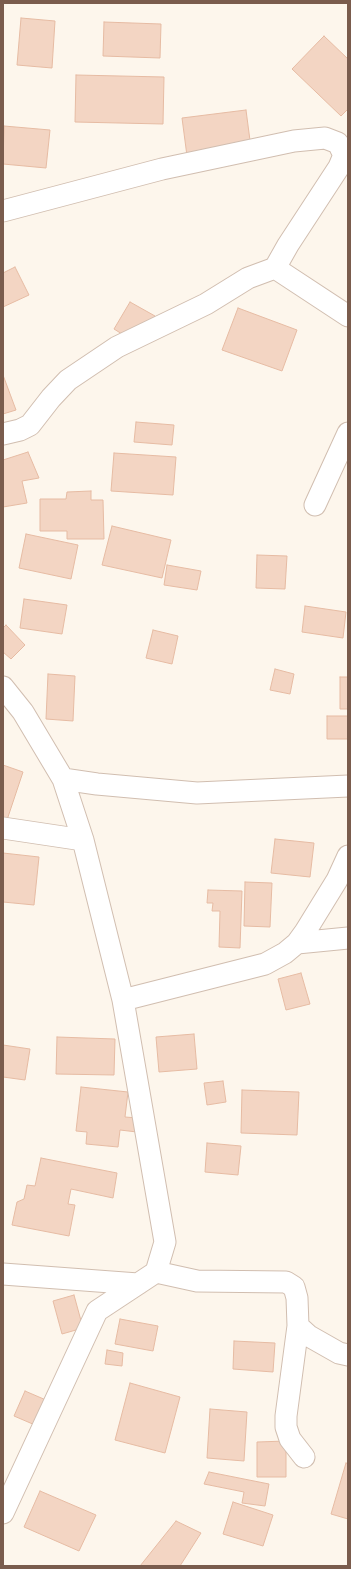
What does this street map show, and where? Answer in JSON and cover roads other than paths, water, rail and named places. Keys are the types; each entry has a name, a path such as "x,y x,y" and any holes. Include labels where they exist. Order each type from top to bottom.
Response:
{"street":[{"path":"3,211 162,169 294,141 325,138 338,143 344,155 339,168 288,245 275,268 248,278 206,304 117,347 68,380 51,398 30,425 20,430 3,434"},
{"path":"275,268 348,316"},
{"path":"315,505 348,433"},
{"path":"3,687 23,712 63,779 83,840 123,1000 165,1242 156,1272 97,1311 3,1513"},
{"path":"63,779 97,784 197,793 348,786"},
{"path":"3,828 83,840"},
{"path":"123,1000 265,964 286,953 297,943 305,932 337,880 348,856"},
{"path":"297,943 348,938"},
{"path":"156,1272 197,1281 286,1282 294,1287 297,1298 298,1326 286,1427 290,1439 304,1457"},
{"path":"3,1274 138,1284"},
{"path":"298,1326 309,1336 339,1353 348,1355"}]}
